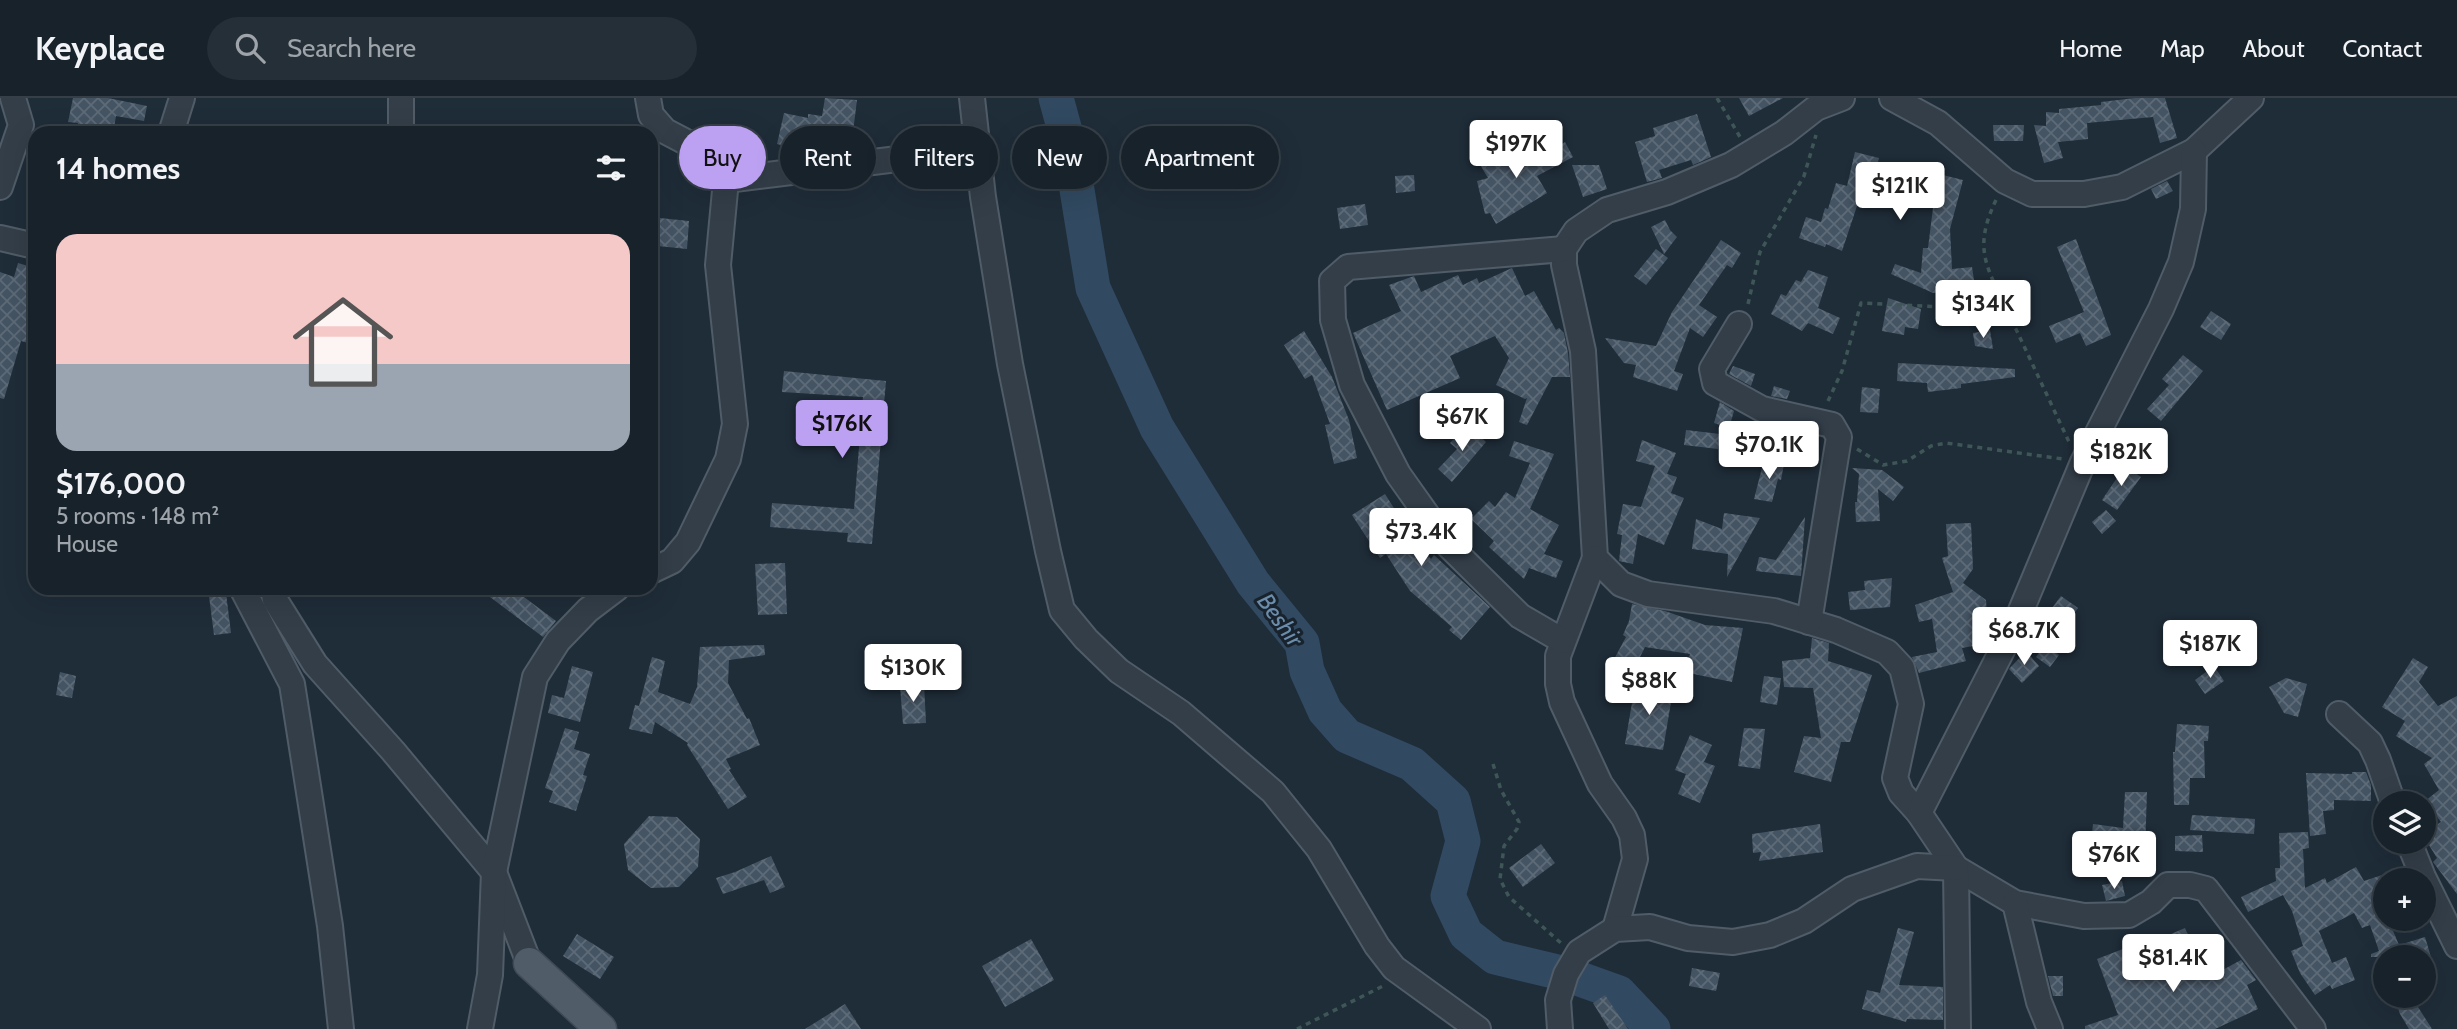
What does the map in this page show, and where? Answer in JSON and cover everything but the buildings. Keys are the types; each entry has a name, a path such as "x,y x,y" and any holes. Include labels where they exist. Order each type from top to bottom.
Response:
{"main road":[{"path":"529,963 601,1029"}],"street":[{"path":"0,187 21,125 14,98"},
{"path":"173,126 182,98"},
{"path":"401,98 401,126"},
{"path":"648,98 651,115 665,131 679,139"},
{"path":"972,98 976,126"},
{"path":"1615,929 1635,859 1632,835 1624,818 1600,784 1562,702 1557,665 1563,641 1595,558 1583,351 1564,265 1564,249 1576,231 1607,210 1667,192 1731,165 1784,134 1816,108 1842,98"},
{"path":"1892,98 1938,123 2005,181 2032,194 2084,194 2122,187 2194,151 2251,98"},
{"path":"1919,813 2015,625 2083,462 2161,309 2181,262 2193,209 2194,151"},
{"path":"766,175 890,160"},
{"path":"658,568 673,561 688,541 728,459 734,424 718,265 725,189"},
{"path":"982,189 1010,364 1062,610 1086,639 1119,671 1181,713 1273,792 1319,849 1377,946 1394,968 1478,1029"},
{"path":"0,238 28,244"},
{"path":"1563,641 1520,616 1449,547 1398,474 1352,384 1333,320 1332,281 1348,267 1564,249"},
{"path":"1739,324 1712,369 1715,383 1762,409 1832,425 1839,438 1809,622"},
{"path":"1595,558 1621,584 1648,594 1774,611 1836,629 1887,652 1902,668 1911,704 1895,778 1901,793 1919,813 1956,868 2015,903 2084,916 2129,915 2151,902 2168,885 2190,885 2206,889 2313,1029"},
{"path":"246,595 292,684 330,926 341,1029"},
{"path":"274,595 315,664 393,751 494,872 529,963"},
{"path":"480,1029 490,975 494,872 536,677 558,640 588,610 608,595"},
{"path":"2339,714 2370,743 2389,791"},
{"path":"2414,854 2457,946"},
{"path":"1560,1029 1558,1000 1566,974 1580,952 1615,929 1650,927 1688,938 1733,942 1770,934 1804,921 1852,889 1917,866 1956,868"},
{"path":"1956,868 1958,1029"},
{"path":"2015,903 2039,1002 2050,1029"}],"path":[{"path":"1717,98 1751,153"},
{"path":"1739,324 1748,304 1760,252 1804,176 1816,139 1816,108"},
{"path":"2005,181 1988,216 1982,249 1991,275 2068,442 2083,462"},
{"path":"1818,422 1842,371 1861,303 2007,310"},
{"path":"1839,438 1883,465 1907,461 1931,446 1946,443 2083,462"},
{"path":"1493,764 1501,790 1519,822 1504,846 1500,879 1509,897 1548,934 1577,956"},
{"path":"1297,1029 1404,976"}],"waterway":[{"name":"Beshir","path":"1056,98 1071,153 1093,288 1157,428 1253,583 1302,643 1307,671 1325,711 1347,736 1412,764 1453,801 1463,841 1448,896 1466,934 1495,957 1566,974 1619,993 1653,1029"}]}
